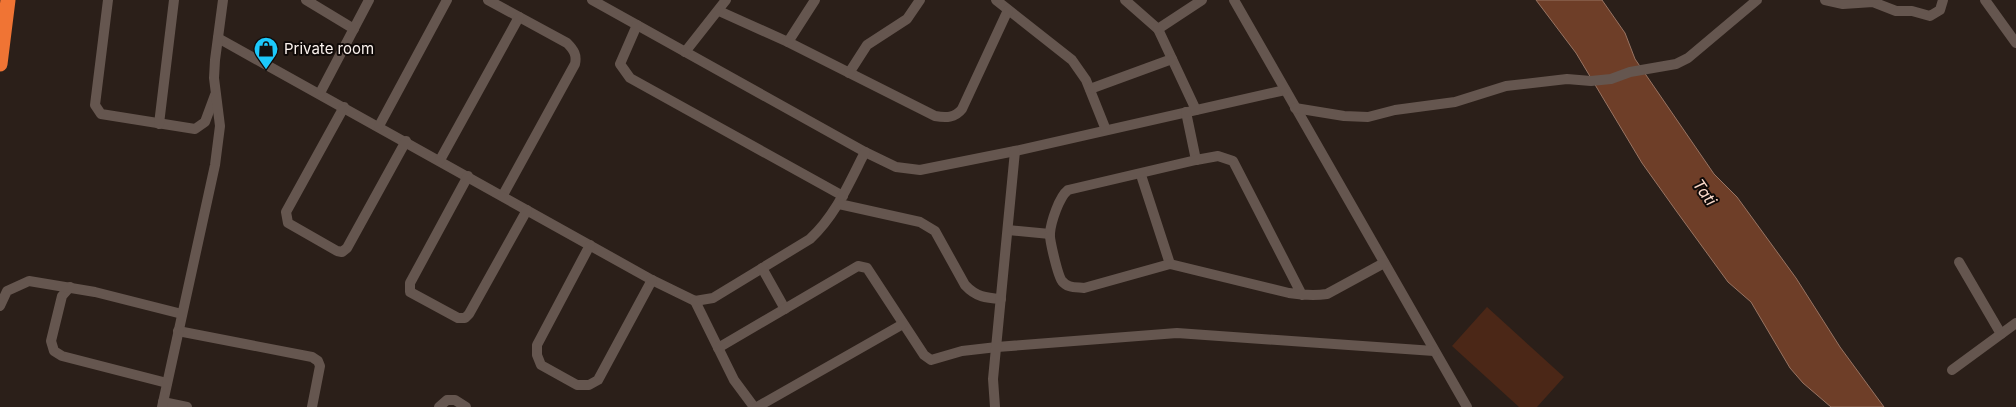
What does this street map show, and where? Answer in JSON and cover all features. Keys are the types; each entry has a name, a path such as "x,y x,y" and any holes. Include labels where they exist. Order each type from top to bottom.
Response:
{"highway":[{"path":"0,64 8,0"}],"street":[{"path":"108,0 94,105 96,110 101,114 195,129 200,127 208,116 216,92"},
{"path":"159,124 174,0"},
{"path":"188,407 162,404 215,165 220,126 215,60 223,0"},
{"path":"306,0 354,29"},
{"path":"320,93 369,0"},
{"path":"379,126 447,0"},
{"path":"488,0 567,43 576,58 575,64 503,195"},
{"path":"592,0 865,152 896,167 920,170 1015,151 1285,90"},
{"path":"684,52 726,0"},
{"path":"788,42 815,0"},
{"path":"849,73 867,45 907,19 920,0"},
{"path":"996,0 1072,60 1090,89 1106,130"},
{"path":"1125,0 1158,29 1172,59 1191,111 1196,160"},
{"path":"1158,29 1202,0"},
{"path":"1234,0 1467,407"},
{"path":"1295,108 1344,116 1368,117 1395,110 1448,104 1506,86 1566,79 1591,81 1611,79 1630,72 1676,64 1688,58 1757,0"},
{"path":"1825,0 1843,4 1873,2 1896,11 1930,16 1940,10 1943,0"},
{"path":"1986,0 2016,43"},
{"path":"719,10 788,42 934,116 943,117 958,114 962,109 1008,10"},
{"path":"440,160 519,17"},
{"path":"637,25 620,64 630,78 841,200 930,226 935,231 970,291 985,298 1001,299"},
{"path":"218,38 503,195 652,280 695,301 713,298 810,239 822,228 841,200 865,152"},
{"path":"1090,89 1172,59"},
{"path":"344,107 286,212 288,223 336,251 342,252 347,248 406,141"},
{"path":"995,407 993,379 1015,151"},
{"path":"1302,295 1232,161 1218,156 1068,190 1062,197 1050,234 1062,282 1071,287 1084,288 1170,264 1302,295 1327,294 1384,263"},
{"path":"1140,175 1170,264"},
{"path":"468,176 410,283 410,292 458,318 465,318 527,210"},
{"path":"1008,230 1050,234"},
{"path":"590,245 537,345 537,355 542,365 577,385 589,385 598,380 652,280"},
{"path":"1959,262 2001,334"},
{"path":"718,348 858,266 863,266 867,268 924,355 931,360 962,351 997,347 1177,333 1434,351"},
{"path":"762,268 785,309"},
{"path":"0,306 7,291 28,281 70,287 182,314"},
{"path":"70,287 62,296 52,341 54,351 62,356 167,383"},
{"path":"695,301 734,380 756,407 903,324"},
{"path":"1952,370 2016,323"},
{"path":"178,331 312,358 318,361 320,366 312,407"},
{"path":"439,407 447,400 455,400 466,407"}],"shaded area":[{"path":"1487,307 1564,377 1537,407 1519,407 1452,346"}],"water":[{"name":"Tati","path":"1536,0 1602,0 1625,33 1635,59 1714,174 1737,197 1796,278 1840,347 1884,407 1831,407 1803,383 1790,368 1751,302 1728,282 1642,163 1576,53"}],"place":[{"name":"Private room","path":"266,70"}]}
